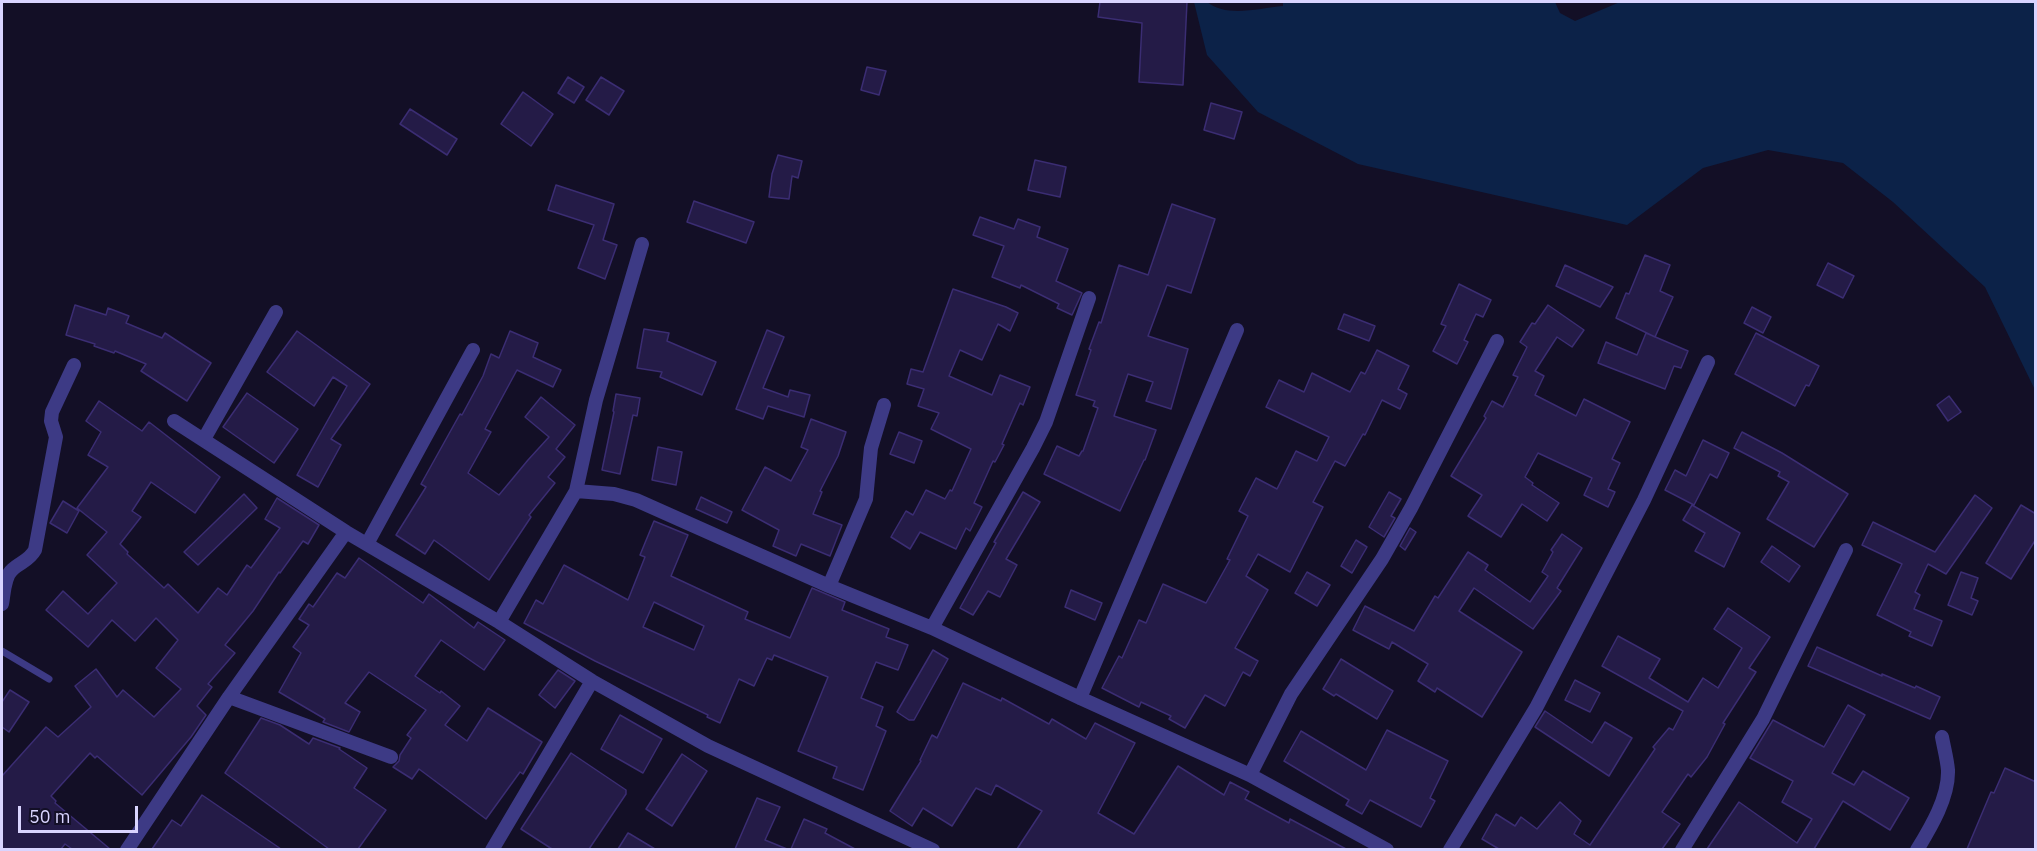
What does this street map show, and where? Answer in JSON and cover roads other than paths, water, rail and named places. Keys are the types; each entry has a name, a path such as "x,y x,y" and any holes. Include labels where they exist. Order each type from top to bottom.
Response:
{"street":[{"path":"499,622 576,491 596,400 642,244"},
{"path":"932,628 1046,422 1089,298"},
{"path":"204,439 276,312"},
{"path":"1080,699 1237,330"},
{"path":"1250,775 1291,694 1388,549 1412,508 1497,341"},
{"path":"367,544 473,350"},
{"path":"1450,849 1536,708 1644,500 1708,362"},
{"path":"2,604 7,578 11,570 30,558 35,550 56,437 51,412 74,365"},
{"path":"829,586 866,499 871,448 884,405"},
{"path":"174,421 346,532 499,622 592,681 708,746 933,849"},
{"path":"576,491 614,494 636,500 829,586 932,628 1080,699 1250,775 1387,849"},
{"path":"127,849 229,697 346,532"},
{"path":"1682,849 1763,719 1846,550"},
{"path":"496,848 592,681"},
{"path":"229,697 280,718 391,757"},
{"path":"1917,849 1929,830 1944,794 1948,771 1942,737"}],"lane":[{"path":"2,651 49,679"}],"water":[{"path":"1194,2 1207,2 1224,10 1234,11 1283,6 1283,2 1555,2 1560,13 1575,21 1620,2 2035,2 2035,390 1985,287 1893,202 1843,163 1768,150 1703,168 1627,225 1358,164 1258,112 1207,55"}]}
